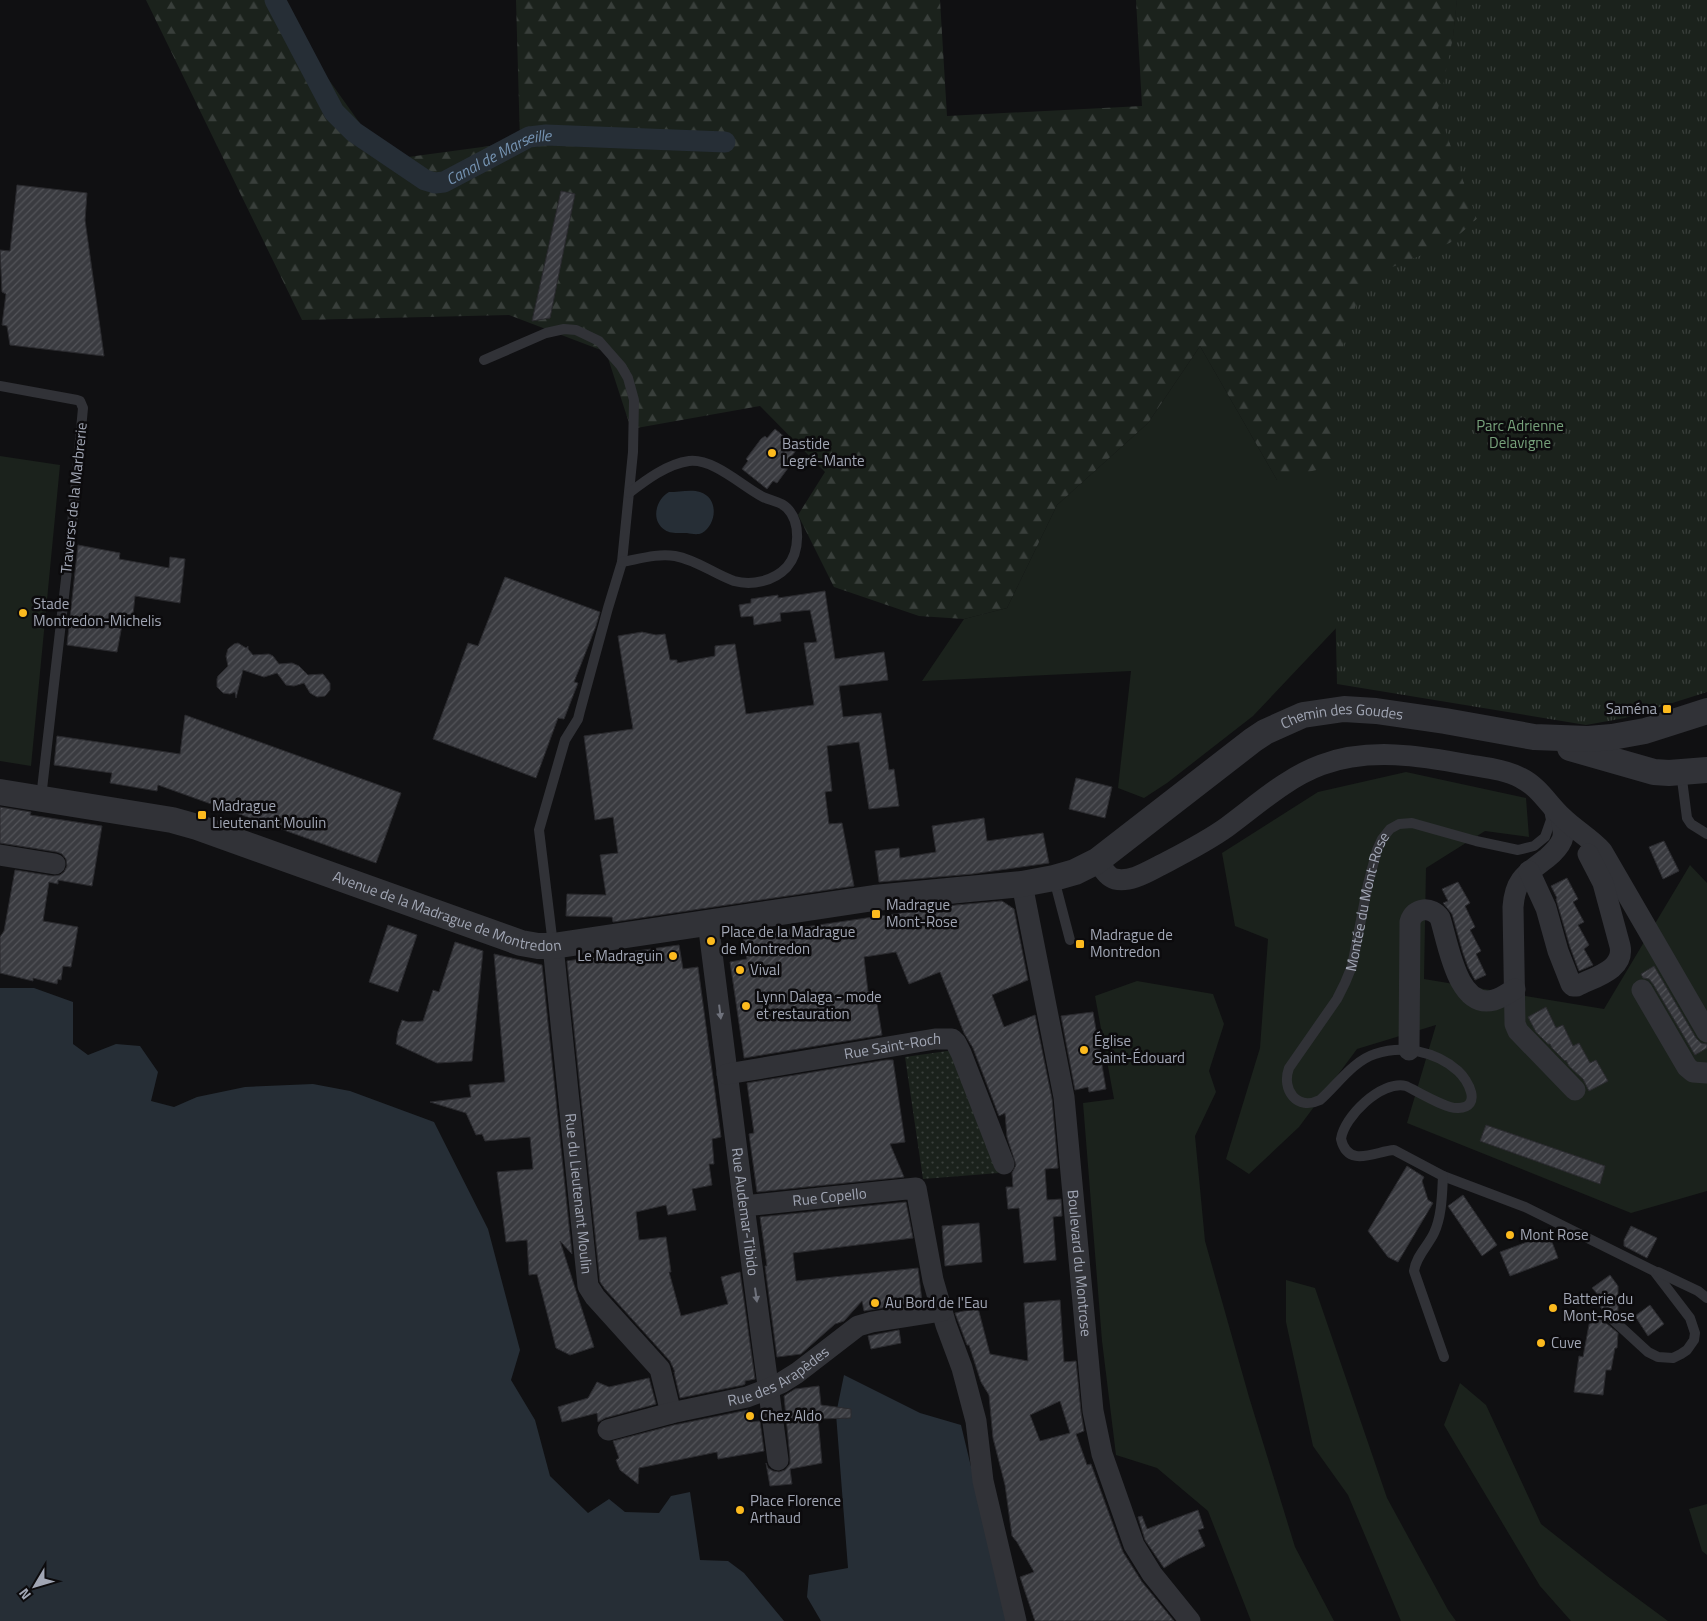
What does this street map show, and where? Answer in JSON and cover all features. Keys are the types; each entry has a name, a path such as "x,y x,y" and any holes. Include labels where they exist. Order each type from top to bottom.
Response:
{"street":[{"name":"Chemin des Goudes","path":"1022,884 1075,872 1097,861 1253,740 1265,732 1303,715 1344,709 1376,711 1534,737 1588,739 1645,731 1707,711"},
{"path":"1640,766 1633,757 1633,747 1645,731"},
{"path":"1534,737 1660,772 1707,770"},
{"path":"1097,861 1110,877 1115,879 1126,879 1144,873 1200,844 1225,828 1275,790 1307,771 1336,760 1389,754 1418,756 1504,771 1530,783 1562,817 1580,841 1603,883 1621,951 1620,959 1614,966 1577,986 1571,984 1558,951 1546,908 1529,871"},
{"name":"Avenue de la Madrague de Montredon","path":"0,792 162,818 198,827 516,942 538,946 553,946 874,898 1022,884"},
{"path":"1562,817 1563,835 1560,845 1551,855 1520,880 1514,899 1515,1024 1518,1031 1575,1090"},
{"path":"1562,817 1596,845 1608,860 1707,1032"},
{"path":"0,855 55,864"},
{"name":"Boulevard du Montrose","path":"1022,884 1064,1097 1093,1411 1098,1437 1102,1454 1134,1545 1152,1574 1190,1621"},
{"path":"1409,1050 1410,922 1413,914 1419,910 1434,911 1440,918 1457,973 1472,996 1484,1001 1494,1000 1515,989"},
{"name":"Rue Audemar-Tibido","path":"708,922 778,1460"},
{"name":"Rue du Lieutenant Moulin","path":"553,946 588,1286 595,1297 660,1369 670,1413"},
{"path":"1642,990 1687,1068 1692,1072 1707,1074"},
{"name":"Rue Saint-Roch","path":"727,1074 935,1039 952,1039 958,1048 1004,1164"},
{"name":"Rue Copello","path":"744,1206 916,1188 930,1270 942,1311"},
{"path":"942,1311 962,1368 976,1421 983,1481 1016,1621"},
{"name":"Rue des Arapèdes","path":"608,1430 670,1413 747,1397 793,1376 858,1326 942,1311"}],"lane":[{"path":"484,360 546,333 564,329 576,330 588,334 599,341 621,366 628,378 634,400 634,452 622,562 580,711 565,740 539,830 553,946"},
{"name":"Traverse de la Marbrerie","path":"0,386 80,401 83,411 71,535 40,799"},
{"path":"622,562 663,555 675,556 696,562 734,580 766,581 787,567 793,558 797,542 797,532 793,516 780,502 762,496 713,466 703,462 688,461 668,468 629,493"},
{"path":"1681,771 1687,818 1691,824 1707,834"},
{"name":"Montée du Mont-Rose","path":"1543,795 1550,814 1550,826 1542,840 1529,848 1518,850 1506,848 1412,823 1393,826 1386,833 1374,860 1349,974 1337,999 1289,1068 1286,1076 1288,1087 1295,1099 1308,1104 1320,1100 1365,1058 1391,1050 1409,1050 1429,1054 1457,1070 1470,1086 1472,1097 1468,1104 1459,1108 1453,1108 1400,1084 1386,1087 1358,1110 1345,1128 1342,1135 1342,1144 1352,1155 1359,1157 1366,1157 1387,1150 1399,1152 1443,1176 1525,1207 1654,1271 1690,1318 1695,1333 1694,1340 1687,1350 1673,1358 1658,1357 1648,1352 1611,1318"},
{"path":"1054,878 1070,940"},
{"path":"1443,1176 1442,1198 1435,1231 1416,1261 1414,1271 1444,1357"},
{"path":"1654,1271 1698,1291 1707,1298"}],"green space":[{"path":"146,0 272,0 386,160 520,142 516,0 940,0 947,116 1142,106 1136,0 1457,0 1453,38 1438,110 1477,219 1450,243 1364,279 1335,372 1332,466 1277,480 1200,346 1148,423 1057,505 1007,608 964,619 919,616 834,587 798,515 825,472 760,406 631,429 606,352 509,315 302,320"},
{"path":"1457,0 1707,0 1411,549 1253,716 1167,783 1144,798 1118,788 1131,671 922,681 964,619 1007,608 1057,505 1148,423 1200,346 1277,480 1453,38"},
{"name":"Parc Adrienne Delavigne","path":"1457,0 1707,0 1707,692 1625,718 1586,725 1337,684 1332,466 1335,372 1365,279 1450,243 1477,219 1438,110 1453,38"},
{"name":"Stade Montredon-Michelis","path":"0,456 60,465 31,766 0,761"},
{"path":"1406,772 1526,798 1529,837 1485,831 1426,868 1424,979 1604,1009 1690,865 1707,883 1707,1191 1631,1213 1407,1123 1436,1025 1357,1049 1299,1127 1249,1174 1226,1159 1260,1048 1268,939 1235,926 1222,853 1318,792"},
{"path":"1137,981 1213,994 1224,1024 1209,1071 1216,1092 1195,1136 1205,1241 1249,1397 1295,1547 1334,1621 1251,1621 1208,1511 1157,1468 1116,1455 1102,1341 1083,1103 1114,1099 1095,996"},
{"path":"954,1050 999,1173 923,1179 905,1057"},
{"path":"1286,1280 1315,1288 1387,1498 1448,1610 1456,1621 1401,1621 1348,1495 1313,1446 1286,1322"},
{"path":"1460,1383 1486,1405 1541,1524 1668,1621 1571,1621 1540,1586 1444,1425"},
{"path":"1707,1504 1707,1555 1702,1551 1689,1509"}],"shaded area":[{"path":"693,491 706,495 713,505 714,511 711,524 707,529 699,534 676,533 667,531 660,526 657,521 656,510 664,495 669,492"},
{"path":"0,988 34,988 73,1002 73,1044 88,1055 116,1044 140,1046 158,1072 151,1101 174,1107 197,1097 245,1087 313,1084 350,1091 434,1122 488,1229 520,1350 511,1380 535,1420 550,1476 588,1513 609,1499 625,1512 659,1513 671,1496 690,1492 700,1560 728,1561 744,1573 784,1621 0,1621"},
{"path":"844,1375 920,1413 961,1425 1008,1621 821,1621 807,1597 809,1575 848,1568 836,1414"}],"building":[{"path":"17,185 87,193 85,220 104,356 10,345 7,326 2,325 6,294 2,292 0,250 10,251"},
{"path":"561,191 575,194 550,318 532,321"},
{"name":"Bastide Legré-Mante","path":"775,429 798,448 791,457 794,460 777,483 773,481 767,489 742,469 748,461 746,459 761,439 765,436 767,438"},
{"path":"78,545 120,553 119,559 169,568 170,557 185,559 180,603 135,596 133,615 124,614 117,652 67,645"},
{"path":"505,577 600,612 574,682 578,683 564,719 558,718 536,778 433,739 468,643 478,646"},
{"path":"825,591 835,659 884,652 888,680 839,686 843,717 881,713 889,770 894,769 899,806 869,809 859,742 827,746 832,791 825,792 829,824 842,823 854,886 613,922 612,917 566,916 567,894 606,895 600,855 618,853 613,817 595,820 584,736 633,729 618,636 642,632 656,635 665,634 670,660 677,660 677,663 715,656 715,646 735,644 746,714 814,705 804,643 817,642 810,610 780,613 781,621 754,625 753,616 741,617 739,605 751,603 751,599 778,595 778,598"},
{"path":"238,643 246,648 248,646 253,655 269,654 279,664 292,663 299,666 308,675 323,674 330,683 330,690 325,696 317,697 310,693 304,683 294,686 286,685 277,673 264,677 243,670 236,698 235,692 230,694 223,693 217,687 217,679 228,666 226,656 228,649"},
{"path":"185,715 401,793 376,863 158,785 157,791 110,783 112,773 54,765 57,736 180,754"},
{"path":"1076,778 1112,787 1105,818 1069,809"},
{"path":"0,807 31,812 30,815 102,826 92,886 58,880 58,884 49,882 43,921 78,927 71,967 63,966 61,980 58,979 57,984 33,978 33,981 0,973 0,937 4,931 15,870 53,876 60,875 67,866 66,859 57,852 0,843"},
{"path":"984,818 987,841 1043,833 1049,863 972,874 879,882 875,851 899,848 900,858 936,852 932,826"},
{"path":"1664,841 1679,871 1663,879 1649,847"},
{"path":"1567,878 1578,899 1573,902 1584,922 1578,925 1589,945 1584,949 1593,965 1579,971 1570,947 1557,898 1551,886"},
{"path":"1458,882 1470,903 1465,906 1475,927 1470,930 1481,951 1476,954 1486,975 1475,980 1463,953 1452,914 1443,903 1448,901 1442,889"},
{"path":"1002,901 1014,909 1028,980 992,995 1004,1027 1035,1015 1052,1099 1058,1168 1045,1169 1047,1200 1061,1199 1062,1216 1053,1217 1056,1260 1024,1263 1019,1208 1008,1209 1006,1187 1013,1187 1012,1173 1016,1165 1007,1137 1005,1113 999,1116 973,1048 964,1033 940,972 909,984 896,952 864,957 868,992 875,991 882,1035 744,1058 730,962 747,959 743,936 956,905"},
{"path":"388,925 417,935 398,992 369,982"},
{"path":"455,942 483,951 472,1061 437,1063 396,1044 402,1020 408,1022 423,1021 433,990 439,992"},
{"path":"679,945 683,969 698,967 721,1137 712,1139 714,1164 709,1164 712,1185 692,1189 696,1210 668,1215 666,1205 636,1212 639,1240 666,1237 671,1272 669,1272 681,1316 728,1304 721,1277 740,1272 755,1379 745,1381 743,1385 680,1398 675,1372 670,1361 600,1282 567,961"},
{"path":"494,954 542,965 572,1254 560,1241 594,1347 570,1355 556,1348 537,1274 529,1275 527,1240 506,1242 497,1172 533,1169 530,1137 485,1141 482,1134 476,1135 466,1113 430,1102 471,1097 469,1085 505,1082"},
{"path":"1654,966 1696,1038 1701,1043 1707,1044 1707,1048 1695,1055 1653,984 1649,979 1643,978 1641,974"},
{"path":"1546,1007 1556,1028 1563,1025 1573,1046 1579,1043 1590,1063 1596,1060 1608,1081 1589,1091 1583,1079 1569,1066 1566,1060 1536,1032 1528,1017"},
{"name":"Église Saint-Édouard","path":"1093,1012 1106,1089 1089,1092 1088,1087 1075,1090 1061,1016"},
{"path":"893,1060 905,1142 890,1144 904,1177 757,1192 749,1134 754,1133 747,1083"},
{"path":"1486,1125 1605,1166 1600,1184 1480,1141"},
{"path":"1407,1166 1424,1177 1422,1181 1428,1200 1433,1203 1398,1262 1388,1257 1368,1231"},
{"path":"1463,1195 1497,1245 1482,1256 1448,1206"},
{"path":"906,1202 913,1238 793,1253 796,1281 918,1268 922,1301 864,1311 862,1301 844,1321 835,1324 801,1354 777,1357 760,1217"},
{"path":"979,1223 982,1262 945,1266 942,1226"},
{"path":"1631,1226 1657,1238 1647,1258 1624,1246 1624,1240"},
{"path":"1549,1234 1558,1258 1510,1276 1500,1252"},
{"path":"1610,1275 1618,1286 1618,1315 1612,1311 1605,1314 1596,1300 1601,1298 1592,1288"},
{"path":"1060,1300 1064,1362 1076,1361 1084,1431 1076,1434 1087,1465 1091,1464 1123,1552 1142,1582 1174,1621 1035,1621 1020,1577 1034,1572 1012,1536 1005,1485 993,1438 989,1395 981,1382 969,1345 967,1345 955,1313 978,1308 990,1354 1028,1361 1024,1303","holes":["1060,1401 1070,1433 1040,1441 1030,1415"]},
{"path":"1650,1305 1664,1324 1648,1336 1635,1316"},
{"path":"1591,1314 1605,1315 1606,1323 1618,1333 1617,1348 1615,1348 1611,1370 1606,1370 1603,1395 1574,1392 1579,1356 1583,1357"},
{"path":"899,1330 901,1343 871,1349 868,1336"},
{"path":"649,1378 656,1404 605,1418 598,1422 597,1413 562,1422 558,1407 588,1398 597,1382 609,1387"},
{"path":"819,1386 821,1405 851,1409 851,1418 818,1419 822,1463 790,1469 792,1484 770,1486 766,1463 768,1468 779,1472 785,1470 790,1464 784,1396 795,1389"},
{"path":"748,1410 751,1422 760,1421 764,1451 718,1459 717,1452 639,1468 638,1484 620,1470 616,1460 619,1458 613,1441 674,1425"},
{"path":"1198,1510 1204,1528 1198,1530 1205,1546 1164,1568 1145,1540 1138,1517 1142,1516 1147,1529"}],"waterway":[{"name":"Canal de Marseille","path":"275,0 334,112 354,132 425,180 435,183 444,182 529,137 546,135 725,142"}],"place":[{"name":"Bastide Legré-Mante","path":"772,453"},
{"name":"Stade Montredon-Michelis","path":"23,613"},
{"name":"Saména","path":"1667,709"},
{"name":"Madrague Lieutenant Moulin","path":"202,815"},
{"name":"Madrague Mont-Rose","path":"876,914"},
{"name":"Place de la Madrague de Montredon","path":"711,941"},
{"name":"Madrague de Montredon","path":"1080,944"},
{"name":"Le Madraguin","path":"673,956"},
{"name":"Vival","path":"740,970"},
{"name":"Lynn Dalaga - mode et restauration","path":"746,1006"},
{"name":"Église Saint-Édouard","path":"1084,1050"},
{"name":"Mont Rose","path":"1510,1235"},
{"name":"Au Bord de l'Eau","path":"875,1303"},
{"name":"Batterie du Mont-Rose","path":"1553,1308"},
{"name":"Cuve","path":"1541,1343"},
{"name":"Chez Aldo","path":"750,1416"},
{"name":"Place Florence Arthaud","path":"740,1510"}]}
